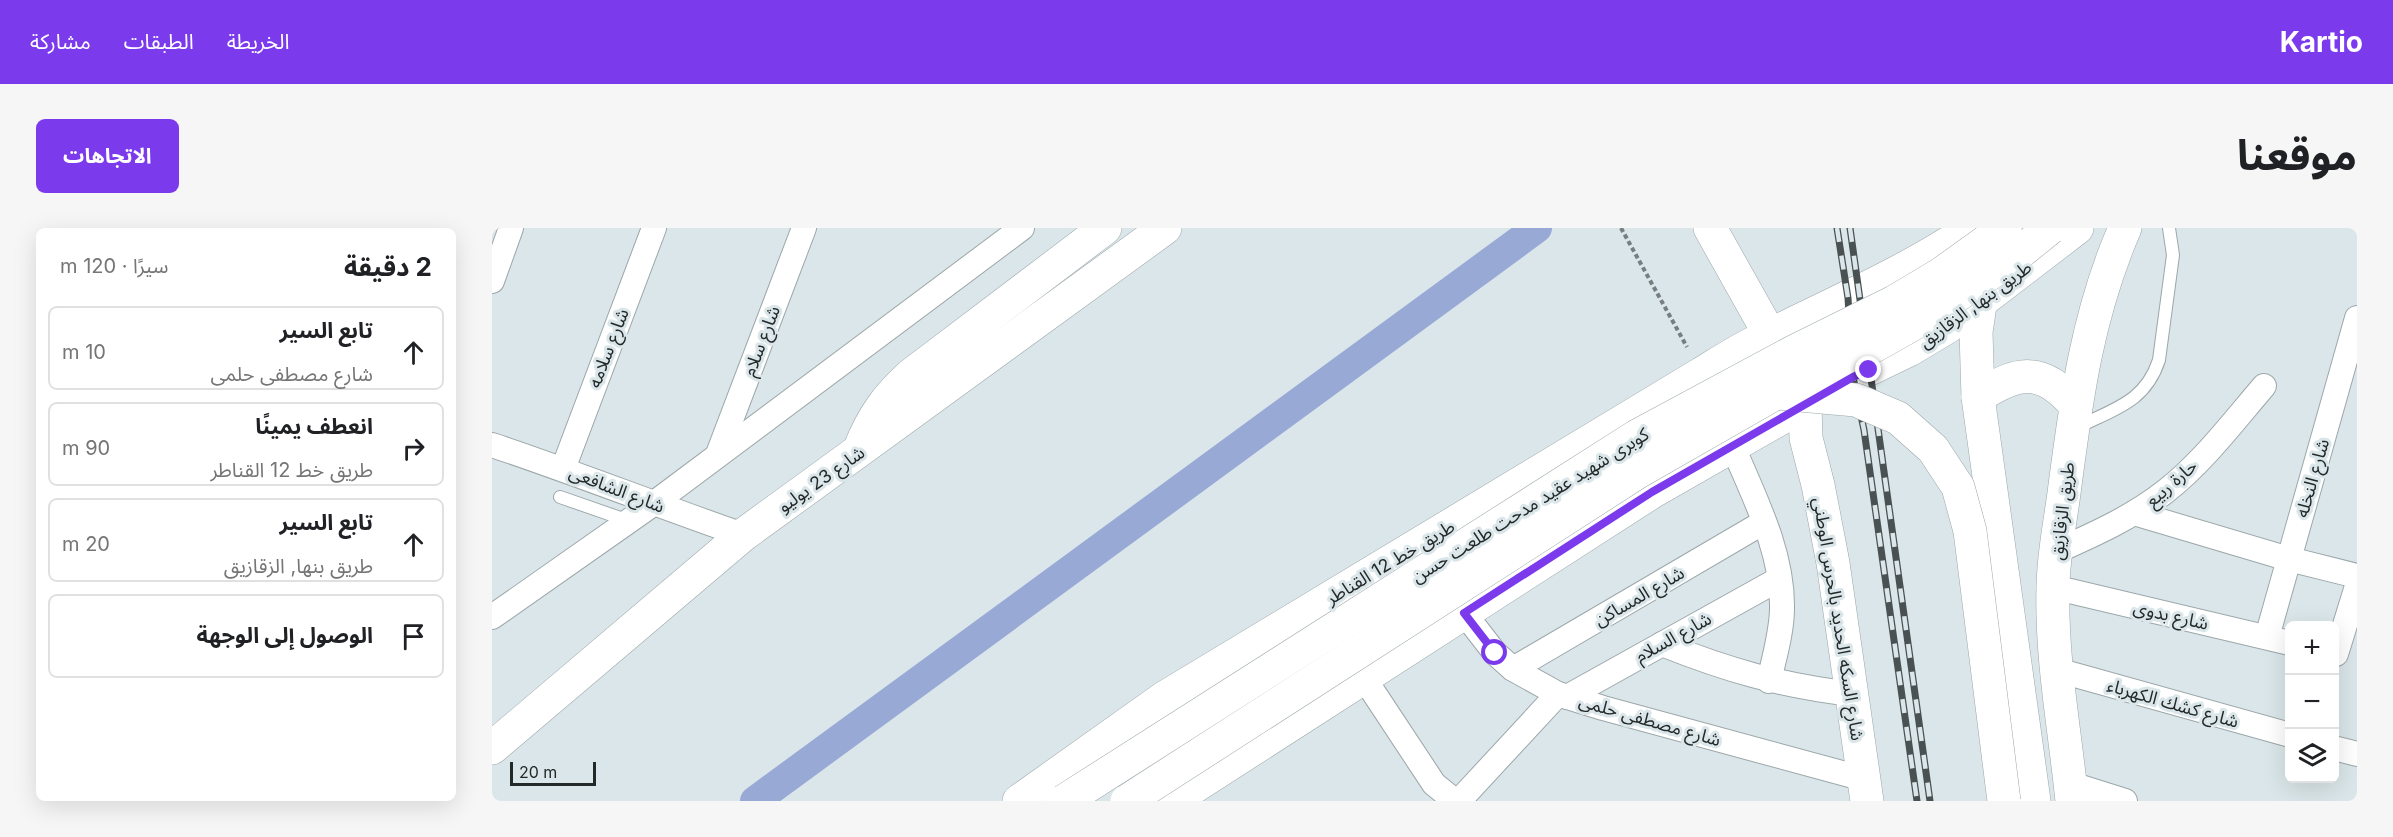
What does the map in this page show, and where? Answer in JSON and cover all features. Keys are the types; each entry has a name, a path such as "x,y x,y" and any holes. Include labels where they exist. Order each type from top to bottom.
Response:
{"main road":[{"path":"858,452 870,423 888,396 911,375 1105,228"},
{"name":"شارع 23 يوليو","path":"492,748 742,535 1165,228"},
{"path":"1690,228 1729,280"},
{"path":"1710,228 1729,280"},
{"path":"1762,339 1859,294 1922,260 1972,228"},
{"path":"1999,228 1979,305 1976,332 1978,397 2034,801"},
{"name":"كوبرى شهيد عقيد مدحت طلعت حسن","path":"1064,801 1637,436 1795,351 1894,302 1959,261 2005,228"},
{"name":"كوبرى شهيد عقيد مدحت طلعت حسن","path":"1127,801 1638,472 1794,413 1874,346 1922,319 2013,258 2050,228"},
{"name":"طريق بنها, الزقازيق","path":"1794,413 1853,377 1909,350 1979,305 2077,228"},
{"name":"طريق الزقازيق","path":"2072,793 2058,670 2052,587 2084,353 2098,299 2125,228"},
{"name":"شارع السكه الحديد بالحرس الوطني","path":"1729,280 1762,339 1794,413 1818,485 1833,563 1866,790"},
{"name":"طريق خط 12 القناطر","path":"1019,801 1164,699 1762,339"},
{"path":"1978,397 1999,383 2020,376 2042,378 2061,388 2074,417"},
{"path":"1172,801 1652,492 1794,413 1856,400 1899,418 1933,448 1958,487 1970,531 2004,801"}],"street":[{"path":"492,281 511,228"},
{"name":"شارع سلامه","path":"563,469 654,228"},
{"name":"شارع سلام","path":"718,454 804,228"},
{"path":"492,617 654,504 1022,228"},
{"name":"شارع النخله","path":"2278,640 2289,559 2357,318"},
{"name":"حارة ربيع","path":"2057,551 2103,530 2167,491 2219,440 2264,386"},
{"name":"شارع الشافعى","path":"492,445 742,535"},
{"path":"1733,447 1764,522 1779,579 1782,609 1769,681"},
{"path":"2134,513 2289,559 2357,576"},
{"name":"شارع المساكن","path":"1514,669 1764,522"},
{"name":"شارع السلام","path":"1457,801 1563,695 1662,644 1779,579"},
{"path":"2342,656 2357,586"},
{"name":"شارع بدوى","path":"2052,587 2278,640"},
{"name":"شارع مصطفى حلمى","path":"1464,613 1495,653 1514,669 1563,695 1866,790"},
{"path":"1662,644 1714,665 1769,681 1852,694"},
{"name":"شارع كشك الكهرباء","path":"2058,670 2285,734"},
{"path":"1364,678 1434,784 1457,801"},
{"path":"2339,749 2357,754"},
{"path":"2072,793 2125,801"}],"lane":[{"path":"2074,417 2134,398 2146,388 2154,374 2159,360 2173,255 2169,228"},
{"path":"560,497 629,521"}],"path":[{"path":"1621,228 1690,352"}],"waterway":[{"path":"755,801 1537,228"}],"railway":[{"path":"1837,228 1848,298 1853,377 1864,430 1917,801"},
{"path":"1850,228 1930,801"}],"route":[{"path":"1495,653 1464,613 1652,492 1869,370"}]}
